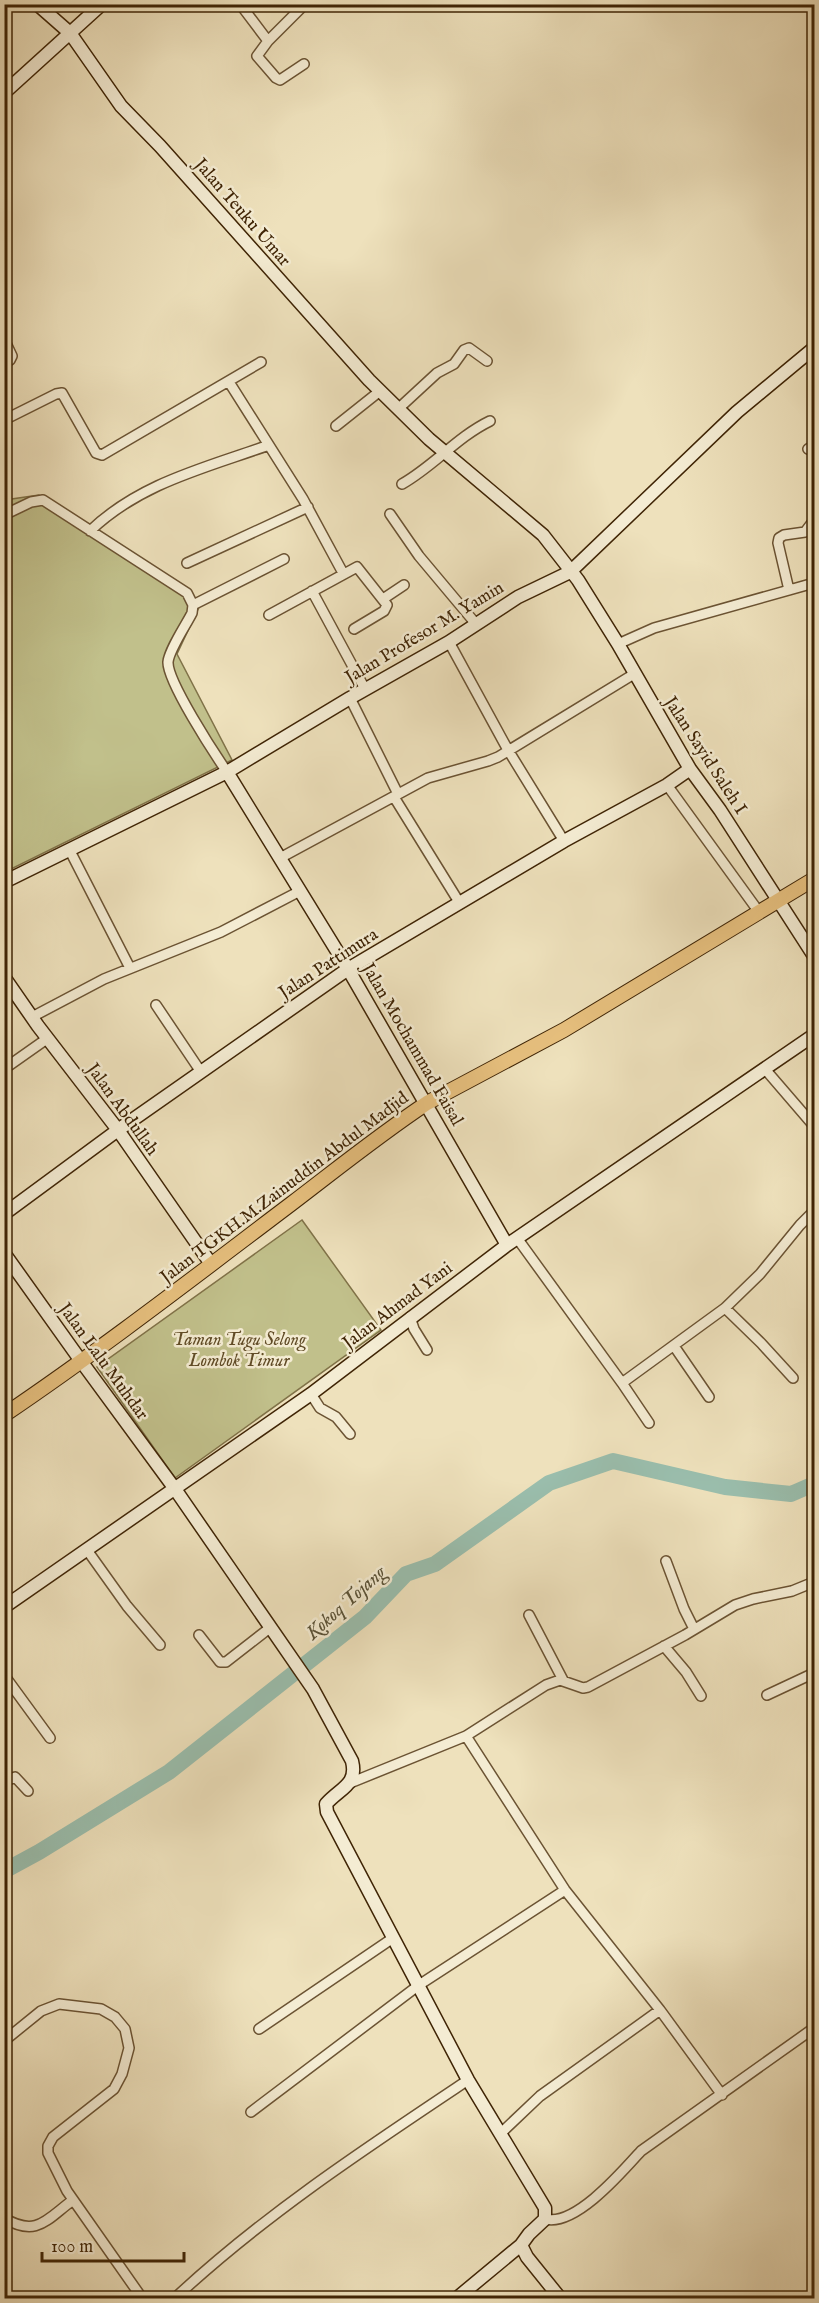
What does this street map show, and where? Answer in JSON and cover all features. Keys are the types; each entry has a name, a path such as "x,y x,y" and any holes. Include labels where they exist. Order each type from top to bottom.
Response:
{"main road":[{"name":"Jalan TGKH.M.Zainuddin Abdul Madjid","path":"4,1414 81,1361 360,1149 427,1103 564,1030 814,879"}],"street":[{"name":"Jalan Teuku Umar","path":"37,4 70,33 121,106 160,146 346,356 398,409 445,452"},
{"path":"4,93 102,4"},
{"path":"240,4 268,41"},
{"path":"303,64 285,78 276,78 257,56 268,41 305,4"},
{"path":"4,339 12,358 4,364"},
{"path":"398,409 437,374 454,364 464,350 469,348 487,361"},
{"name":"Jalan Profesor M. Yamin","path":"4,882 227,772 364,689 449,642 518,597 570,572 737,412 814,348"},
{"path":"4,420 62,393 96,453 100,455 261,362"},
{"path":"229,382 308,507 343,573"},
{"path":"336,426 380,391"},
{"path":"402,484 424,471 478,427 490,421"},
{"path":"90,531 118,506 151,488 269,445"},
{"name":"Jalan Sayid Saleh I","path":"445,452 543,536 578,580 690,769 720,810 814,956"},
{"path":"4,515 41,499 186,593 194,605 170,656 168,666 180,694 227,772"},
{"path":"187,562 308,507"},
{"path":"390,514 419,556 476,624"},
{"path":"789,590 778,543 779,538 805,532 814,520"},
{"path":"194,605 284,559"},
{"path":"269,615 353,567 359,568 383,599 387,608 354,629"},
{"path":"618,644 654,628 814,583"},
{"path":"383,599 404,585"},
{"path":"312,591 364,689"},
{"path":"449,642 507,750 564,841"},
{"path":"280,858 428,778 488,761 634,674"},
{"path":"350,698 396,796 459,902"},
{"name":"Jalan Pattimura","path":"4,1214 118,1130 348,969 564,841 667,785 690,769"},
{"name":"Jalan Mochammad Faisal","path":"227,772 512,1242"},
{"path":"667,785 759,912"},
{"path":"69,849 130,968"},
{"path":"32,1017 130,968 221,932 300,891"},
{"name":"Jalan Abdullah","path":"4,977 118,1130 211,1264"},
{"path":"156,1005 201,1072"},
{"name":"Jalan Ahmad Yani","path":"4,1608 311,1394 512,1242 814,1035"},
{"path":"4,1069 48,1038"},
{"path":"764,1068 814,1126"},
{"path":"622,1383 725,1308 760,1274 814,1211"},
{"path":"512,1242 622,1383 650,1423"},
{"name":"Jalan Lalu Muhdar","path":"4,1253 175,1489 313,1689 352,1761 354,1776 350,1783"},
{"path":"725,1308 761,1342 793,1378"},
{"path":"410,1317 414,1329 427,1350"},
{"path":"674,1346 709,1397"},
{"path":"311,1394 320,1408 336,1417 350,1434"},
{"path":"87,1550 127,1606 160,1645"},
{"path":"666,1561 694,1629"},
{"path":"457,2298 521,2245 544,2219 545,2208 468,2080 325,1808 332,1797 350,1783 466,1736 546,1685 563,1680 583,1688 588,1687 743,1601 792,1591 814,1582"},
{"path":"529,1615 563,1680"},
{"path":"199,1635 215,1658 220,1662 226,1662 274,1632"},
{"path":"664,1646 686,1672 701,1696"},
{"path":"767,1695 814,1673"},
{"path":"4,1675 50,1738"},
{"path":"466,1736 565,1890 660,2010 722,2095"},
{"path":"4,1782 15,1777 28,1791"},
{"path":"251,2112 419,1985 565,1890"},
{"path":"259,2029 393,1938"},
{"path":"4,2042 41,2011 59,2004 101,2009 115,2017 125,2029 129,2048 122,2074 114,2089 59,2132 48,2146 48,2153 73,2200 140,2298"},
{"path":"500,2134 535,2100 660,2010"},
{"path":"544,2219 552,2221 560,2219 584,2205 619,2175 641,2151 814,2028"},
{"path":"175,2298 214,2262 335,2168 468,2080"},
{"path":"4,2218 24,2227 34,2227 73,2200"},
{"path":"521,2245 527,2257 560,2298"}],"green space":[{"path":"39,495 200,605 177,654 232,760 5,872 5,500"},
{"name":"Taman Tugu Selong Lombok Timur","path":"302,1220 381,1330 175,1478 97,1367"}],"waterway":[{"name":"Kokoq Tojang","path":"4,1871 169,1772 365,1617 406,1574 435,1564 549,1483 613,1461 725,1487 791,1494 814,1484"}]}
